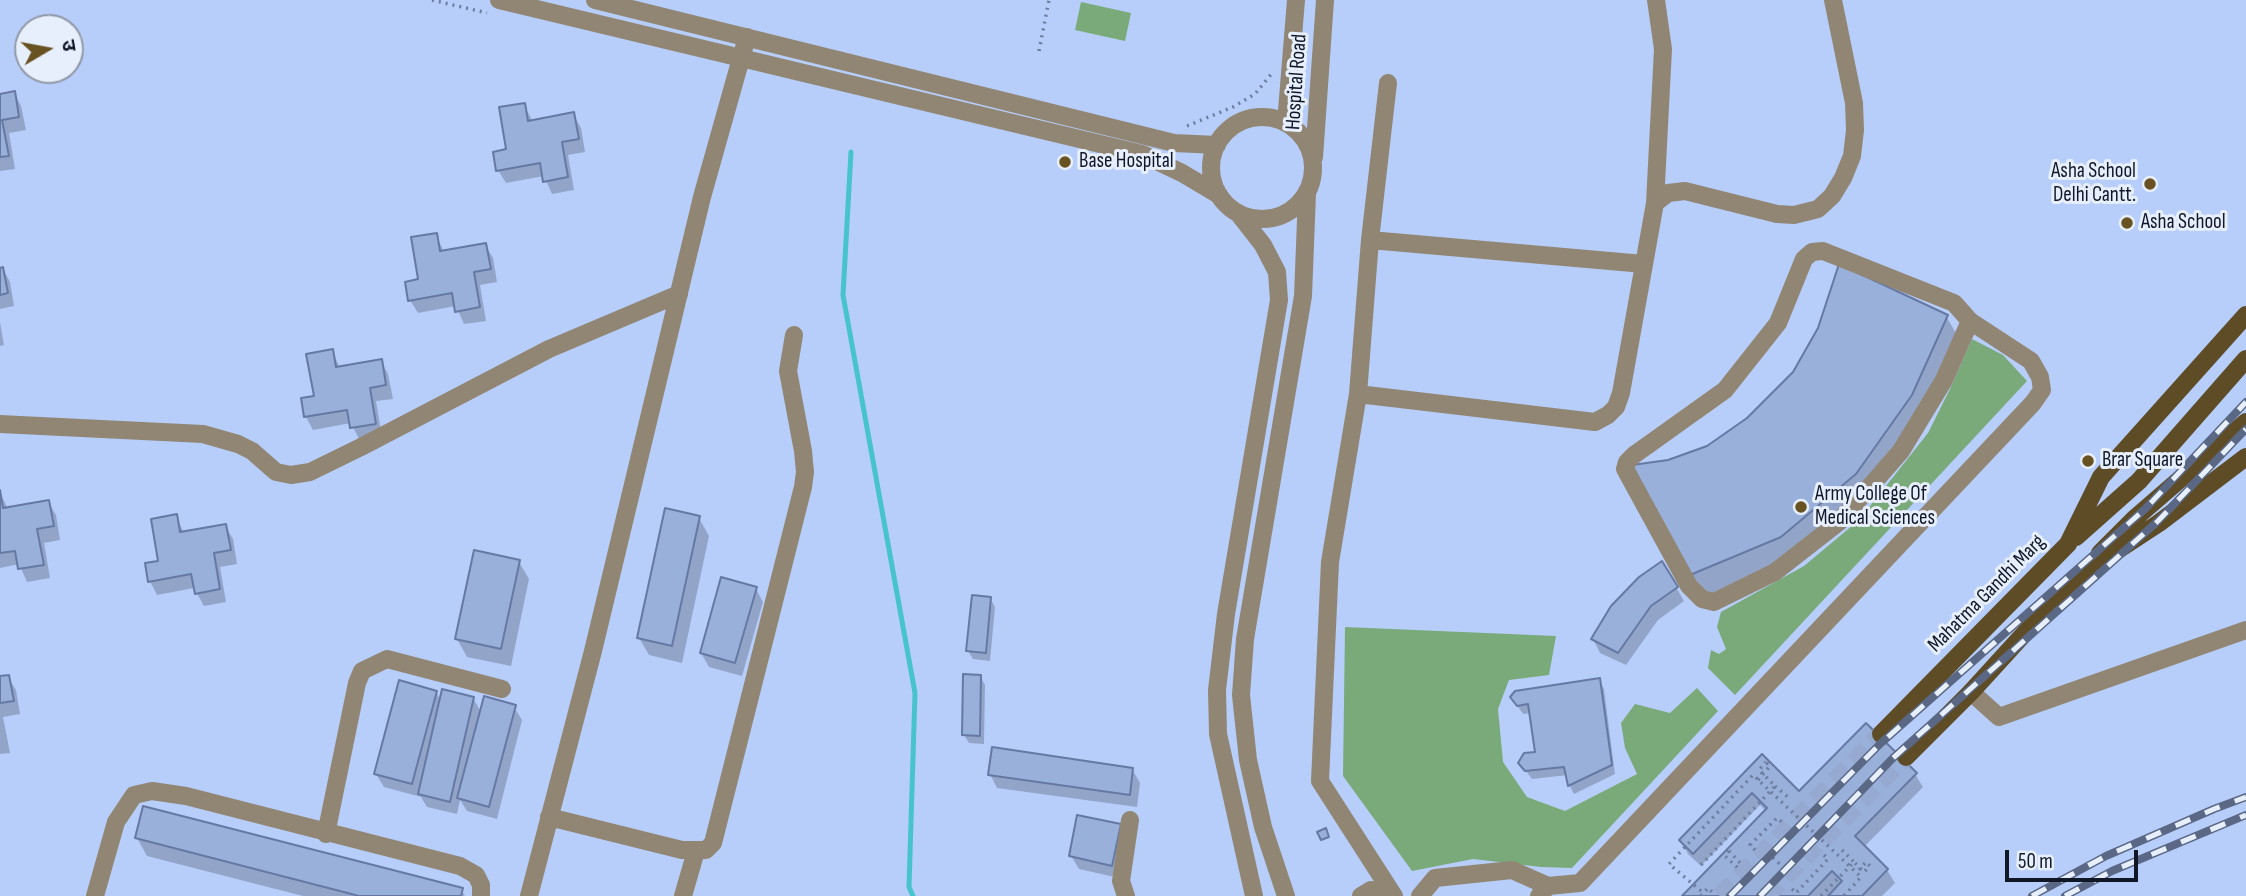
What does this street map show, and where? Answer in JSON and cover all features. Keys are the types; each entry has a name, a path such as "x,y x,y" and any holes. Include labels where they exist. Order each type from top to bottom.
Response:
{"main road":[{"name":"Mahatma Gandhi Marg","path":"1881,734 2068,544 2101,477 2246,315"},
{"path":"2068,544 2139,481 2246,359"},
{"path":"1906,757 1972,692 2075,578 2134,519 2246,422"},
{"path":"2075,578 2160,523 2246,457"}],"street":[{"path":"499,0 1143,154 1219,195 1227,205 1250,218 1276,218 1289,212 1307,194 1313,168 1312,154 1307,142 1298,131 1273,118 1259,117 1234,126 1217,145 1211,170 1219,195"},
{"path":"595,0 1174,143 1217,145"},
{"name":"Hospital Road","path":"1286,123 1296,0"},
{"name":"Hospital Road","path":"1313,168 1325,0"},
{"path":"1358,394 1595,422 1616,407 1621,393 1655,203 1663,49 1656,0"},
{"path":"1655,203 1668,193 1685,191 1777,214 1794,215 1818,209 1832,196 1852,156 1855,130 1854,103 1833,0"},
{"path":"529,896 593,651 702,197 747,37"},
{"path":"1388,83 1370,240 1358,394 1330,562 1320,782 1394,896"},
{"path":"1286,896 1263,827 1248,761 1241,695 1245,639 1303,296 1307,194"},
{"path":"1238,213 1263,245 1277,272 1279,300 1226,614 1217,690 1218,734 1224,768 1254,896"},
{"path":"1370,240 1644,264"},
{"path":"1420,896 1434,878 1512,870 1543,891 1580,883 2033,403 2042,390 2031,361 1970,321 1954,303 1823,251 1812,252 1804,259 1778,323 1725,390 1634,454 1627,462 1625,469 1689,586 1702,599 1714,602 1774,572 1839,522 1901,451 1944,380 1970,321"},
{"path":"0,424 203,434 252,451 276,472 291,475 310,472 550,349 679,294"},
{"path":"549,817 682,850 706,850 713,843 803,486 803,450 788,371 794,335"},
{"path":"1972,692 1999,717 2246,629"},
{"path":"326,834 357,683 362,671 387,659 502,689"},
{"path":"95,896 116,822 134,795 152,791 186,796 326,834 460,866 476,875 481,885 481,896"},
{"path":"1125,896 1121,881 1130,820"},
{"path":"683,896 696,851"},
{"path":"1362,896 1371,890 1394,896"}],"path":[{"path":"1039,51 1049,0"},
{"path":"1758,780 1764,773 1770,766 1766,762 1759,770 1767,778 1775,786 1788,797"},
{"path":"1713,893 1708,888 1701,894 1669,864 1753,775 1861,877 1844,896"},
{"path":"1701,865 1775,786"},
{"path":"1755,849 1750,845 1777,818 1784,824"},
{"path":"1802,821 1770,855 1786,870 1818,836"},
{"path":"1842,850 1859,867 1864,872 1870,866 1866,862 1861,867 1856,873"},
{"path":"1740,870 1725,856 1729,851 1741,864"},
{"path":"1792,889 1796,893 1828,859 1821,852"},
{"path":"1821,896 1854,862"}],"green space":[{"path":"1081,2 1131,13 1125,41 1075,30"},
{"path":"1972,339 2003,355 2027,381 1735,695 1708,668 1711,650 1719,654 1726,649 1717,627 1721,612 1804,566 1859,520 1928,433"},
{"path":"1345,627 1556,636 1549,675 1509,680 1498,709 1503,762 1527,797 1565,811 1637,774 1625,748 1621,723 1635,704 1670,713 1697,688 1718,711 1572,868 1473,859 1412,871 1343,776"}],"building":[{"path":"15,91 19,117 2,120 9,156 0,157 0,94"},
{"path":"525,103 528,121 574,112 579,139 562,142 568,177 543,182 540,163 496,171 493,152 506,149 499,107"},
{"path":"437,233 440,251 486,243 491,269 474,272 480,307 455,312 452,293 408,301 405,282 418,279 411,237"},
{"path":"1839,264 1948,315 1912,395 1856,474 1781,537 1690,575 1632,465 1668,460 1707,446 1747,418 1793,372 1818,328"},
{"path":"3,267 8,293 0,295 0,268"},
{"path":"333,349 336,367 382,359 386,385 370,388 376,424 350,428 347,410 304,417 301,398 314,396 306,354"},
{"path":"0,490 3,508 49,500 54,526 37,529 44,565 18,569 15,551 0,553"},
{"path":"665,508 700,516 672,646 637,638"},
{"path":"177,514 180,532 226,524 231,550 214,553 220,589 195,594 191,574 148,582 145,563 158,561 151,519"},
{"path":"474,550 520,560 501,649 455,639"},
{"path":"1662,561 1678,587 1651,606 1618,653 1591,639 1611,606 1639,577"},
{"path":"721,577 757,587 735,663 700,653"},
{"path":"972,595 991,597 986,653 966,651"},
{"path":"963,674 981,675 980,736 962,735"},
{"path":"9,675 14,701 0,703 0,676"},
{"path":"1600,678 1612,765 1568,786 1564,767 1525,771 1518,763 1524,753 1535,752 1528,704 1517,706 1510,697 1515,691"},
{"path":"399,680 437,691 412,784 374,774"},
{"path":"442,689 474,697 450,802 418,794"},
{"path":"484,696 516,705 489,807 457,798"},
{"path":"1866,723 1917,773 1855,836 1888,869 1862,896 1828,896 1842,881 1832,871 1808,896 1682,896 1767,808 1752,793 1693,854 1679,840 1762,754 1799,791"},
{"path":"992,747 1133,768 1130,795 988,775"},
{"path":"143,806 463,888 461,896 359,896 135,838"},
{"path":"1077,815 1121,824 1112,866 1069,856"},
{"path":"1326,828 1329,837 1321,840 1317,832"}],"waterway":[{"path":"851,152 843,295 915,693 909,887 913,896"}],"tunnel":[{"path":"1720,896 1881,734"},
{"path":"1766,896 1906,757"}],"railway":[{"path":"1730,896 1880,744 2145,509 2246,402"},
{"path":"1760,896 1893,758 2158,521 2246,429"},
{"path":"2032,896 2106,856 2246,797"},
{"path":"2065,896 2112,871 2246,815"}],"place":[{"name":"Base Hospital","path":"1065,162"},
{"name":"Asha School Delhi Cantt.","path":"2150,184"},
{"name":"Asha School","path":"2127,223"},
{"name":"Brar Square","path":"2088,461"},
{"name":"Army College Of Medical Sciences","path":"1801,507"}]}
